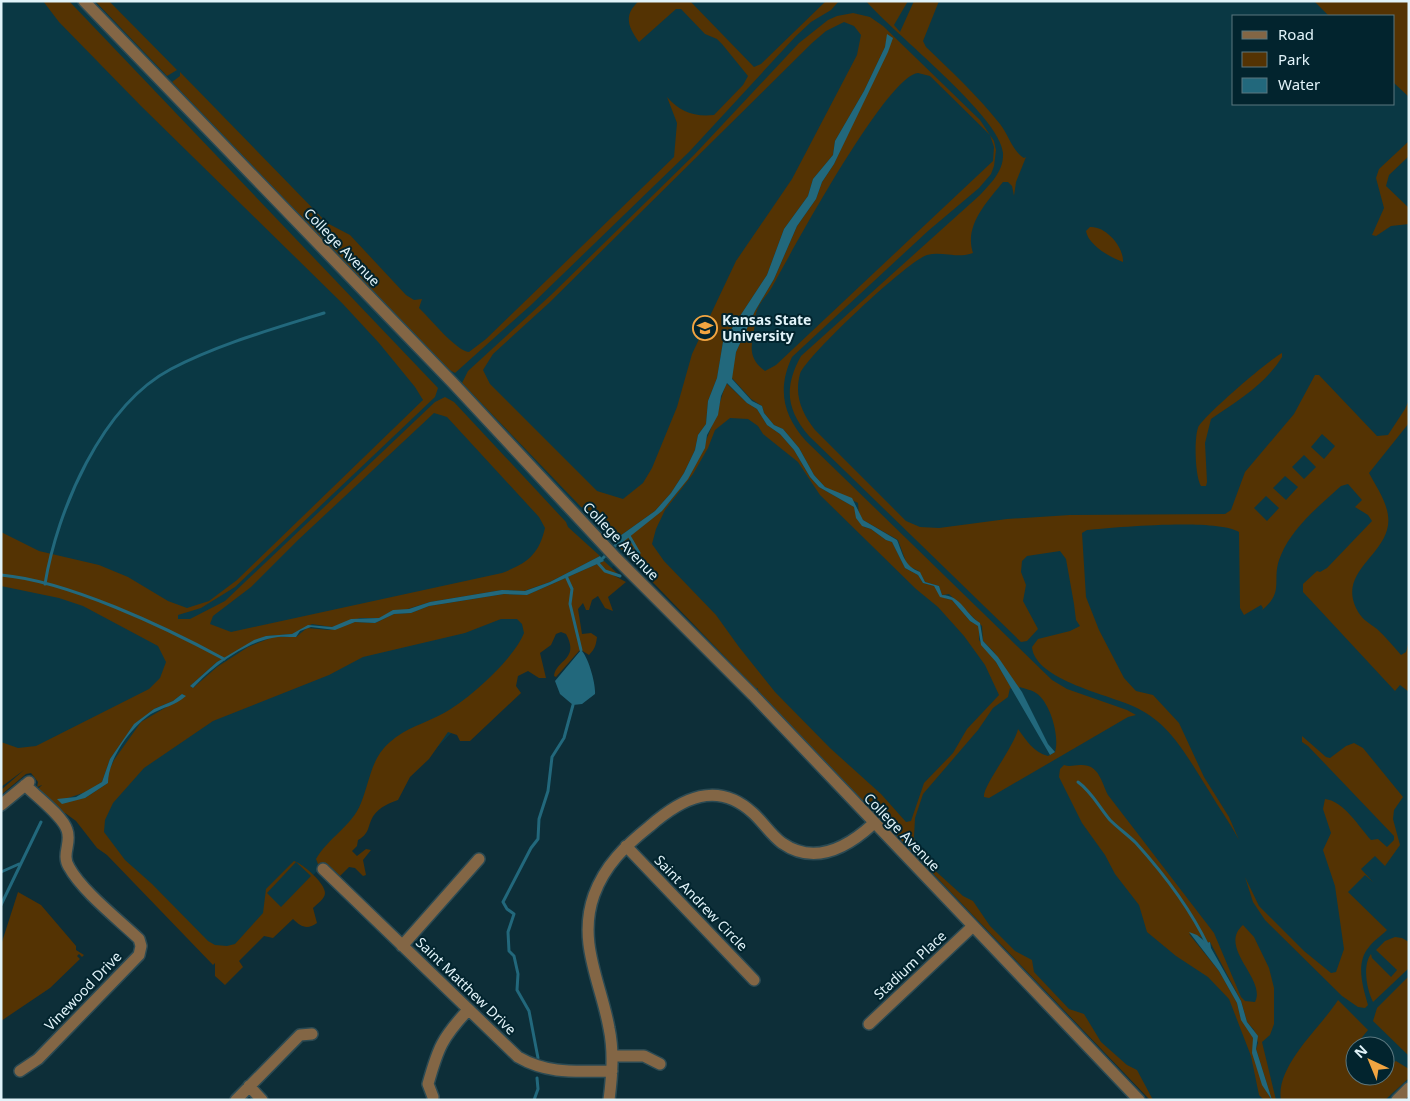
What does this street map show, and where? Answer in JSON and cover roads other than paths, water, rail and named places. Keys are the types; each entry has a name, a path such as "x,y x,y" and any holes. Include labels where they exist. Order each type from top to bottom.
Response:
{"street":[{"name":"College Avenue","path":"84,1 452,382 616,558 746,688 1139,1100"},
{"name":"Vinewood Drive","path":"1,805 27,784 63,821 68,830 64,858 78,880 139,939 141,946 139,954 38,1059 20,1071"},
{"path":"609,1100 612,1056 604,1004 590,961 588,918 601,878 612,860 669,809 701,796 722,795 737,801 753,812 782,842 798,850 814,854 835,851 858,838 874,824"},
{"name":"Saint Andrew Circle","path":"626,846 754,980"},
{"path":"402,946 479,859"},
{"name":"Saint Matthew Drive","path":"323,868 518,1058 534,1066 550,1070 612,1071"},
{"name":"Stadium Place","path":"869,1024 972,927"},
{"path":"433,1097 428,1084 439,1049 445,1036 468,1010"},
{"path":"236,1100 300,1035 312,1034"},
{"path":"612,1056 644,1056 660,1064"},
{"path":"249,1086 262,1100"},
{"path":"1396,1100 1409,1088"}],"water":[{"path":"887,34 893,38 888,52 834,164 822,182 816,199 797,226 774,279 755,311 736,352 732,379 752,401 762,406 764,413 774,425 783,429 799,448 814,475 825,487 852,498 863,520 897,540 907,563 920,572 925,582 939,586 942,595 954,598 980,623 983,641 998,657 1022,692 1048,744 1055,752 1050,755 996,662 981,645 978,626 970,621 952,600 940,597 934,586 923,583 918,575 905,568 892,542 871,529 862,526 856,518 854,507 819,487 810,477 794,450 780,434 767,425 757,409 747,403 727,383 721,396 718,415 707,435 705,448 688,479 662,511 618,546 613,541 655,511 671,493 684,473 695,450 698,435 706,424 708,401 717,378 723,342 767,275 784,229 808,196 813,179 833,155 835,141 864,91 885,47"},
{"path":"600,556 604,561 527,595 504,594 429,606 411,613 394,614 375,623 355,622 335,630 311,627 300,631 296,637 278,637 261,641 240,650 209,672 193,688 190,686 217,662 254,640 266,636 292,634 308,625 332,627 351,619 379,618 393,610 409,609 430,602 502,590 525,591 550,582"},
{"path":"581,650 591,670 595,694 582,704 573,705 560,694 555,681"},
{"path":"182,694 186,696 178,702 151,714 129,735 116,754 108,783 85,798 62,804 57,799 76,797 102,782 110,759 134,724 154,709 173,701"},
{"path":"1189,932 1197,935 1207,943 1210,942 1211,948 1241,1001 1247,1022 1258,1036 1256,1049 1272,1100 1262,1085 1252,1053 1253,1038 1241,1020 1237,1003 1219,971"}],"waterway":[{"path":"45,584 51,555 72,494 86,463 123,408 146,386 171,369 189,360 246,338 324,313"},
{"path":"628,534 639,553 635,563"},
{"path":"601,560 619,542"},
{"path":"597,562 605,571 620,576"},
{"path":"1,575 56,586 116,607 174,633 224,659"},
{"path":"566,576 572,589 570,604 581,650"},
{"path":"538,1058 529,1011 517,990 518,974 514,956 509,951 508,932 514,914 507,909 503,902 531,848 538,839 539,819 548,791 552,757 564,738 573,705"},
{"path":"1078,782 1091,795 1110,820 1136,843 1157,867 1185,905 1208,946"},
{"path":"1,905 41,822"},
{"path":"1,872 19,864"},
{"path":"534,1100 538,1089 537,1078"}],"place":[{"name":"Kansas State University","path":"705,328"}]}
